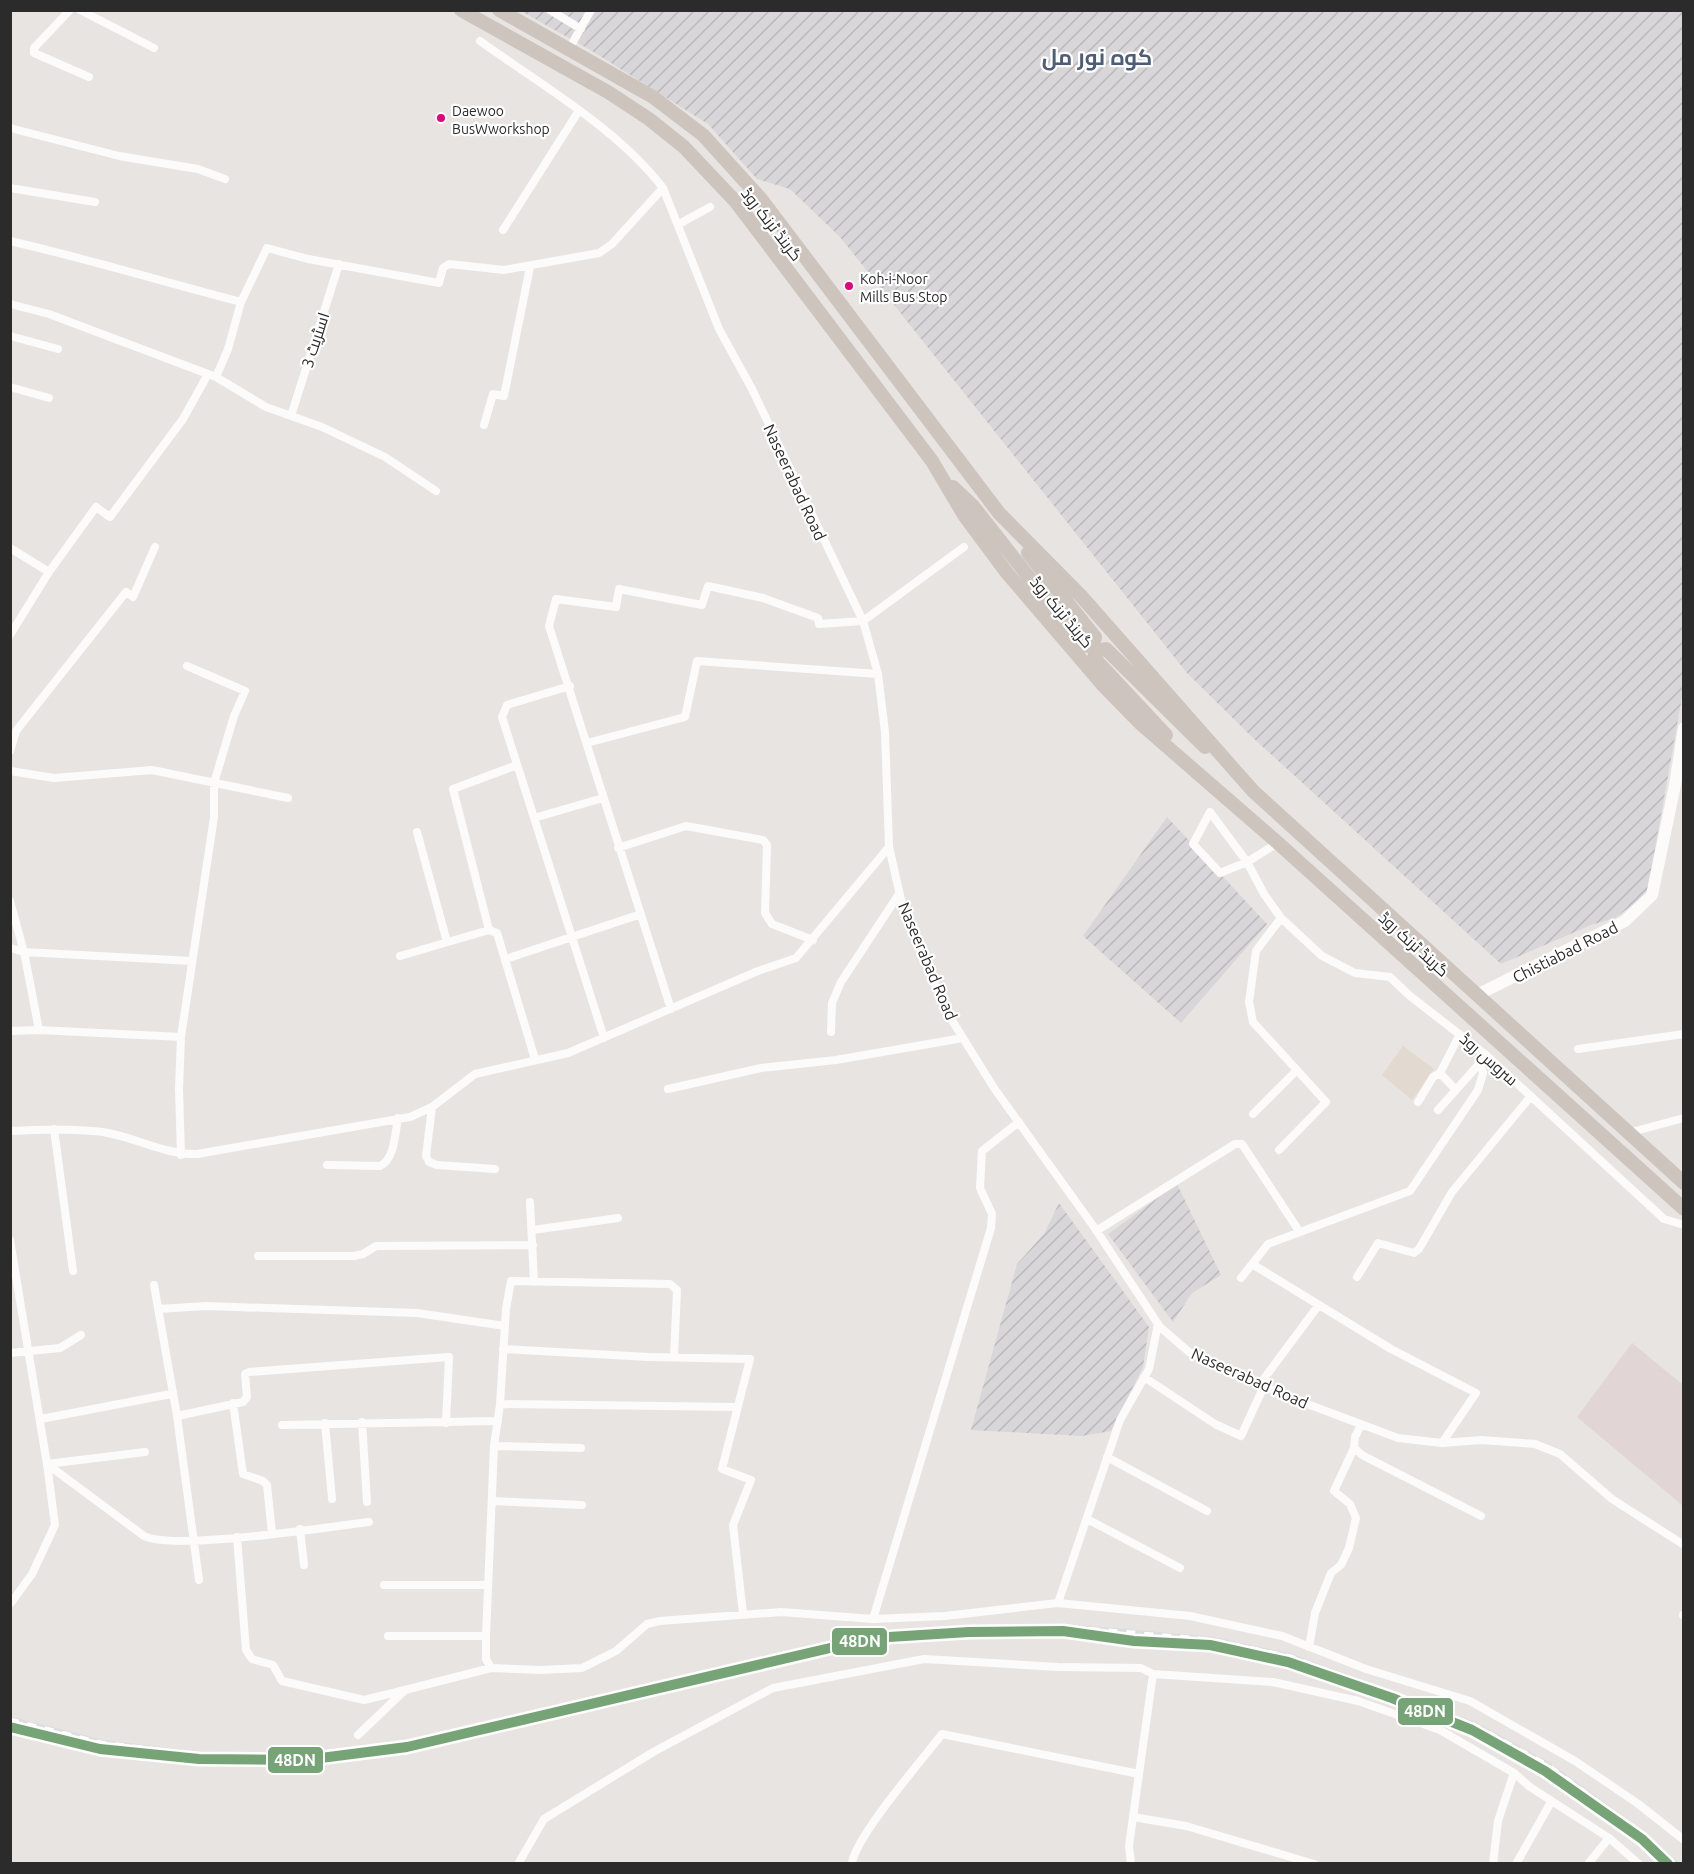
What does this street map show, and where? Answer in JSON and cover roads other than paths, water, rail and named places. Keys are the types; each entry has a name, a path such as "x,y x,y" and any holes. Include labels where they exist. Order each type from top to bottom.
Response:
{"highway":[{"name":"گرینڈ ٹرنک روڈ","path":"460,10 608,92 684,147 736,202 942,476 964,515 1007,573 1102,684 1141,724 1278,843 1683,1209"},
{"name":"گرینڈ ٹرنک روڈ","path":"499,10 678,114 703,135 741,174 999,513 1081,596 1253,790 1479,994 1683,1183"},
{"path":"942,476 973,506 1083,646 1093,645 1095,637 999,513"},
{"path":"1219,791 1094,658 1097,650 1106,649 1173,718 1253,790"}],"main road":[{"name":"Chistiabad Road","path":"1479,994 1625,921 1652,895 1675,785 1683,728"}],"street":[{"path":"70,10 34,48 34,53 89,77"},
{"path":"80,10 154,48"},
{"path":"550,10 581,29"},
{"path":"569,50 591,10"},
{"name":"Naseerabad Road","path":"480,41 578,112 651,171 663,188 719,329 752,389 863,621 878,674 885,732 889,847 899,894 945,1009 1019,1122 1158,1324 1189,1352 1262,1385 1398,1438 1442,1443 1482,1440 1535,1444 1560,1454 1601,1490 1683,1545"},
{"path":"503,230 578,112"},
{"path":"10,128 119,156 198,169 225,179"},
{"path":"10,188 95,202"},
{"path":"10,635 49,572 96,507 111,517 183,419 228,349 241,302 267,248 439,283 443,268 449,264 504,270 599,253 612,244 663,188"},
{"path":"679,224 710,207"},
{"path":"10,241 84,258 155,280 241,302"},
{"name":"اسٹریٹ 3","path":"291,416 339,264"},
{"path":"484,425 493,394 504,396 530,267"},
{"path":"10,304 50,314 212,375 266,407 322,427 385,457 436,491"},
{"path":"10,336 58,349"},
{"path":"10,387 49,398"},
{"path":"10,752 16,731 126,592 133,597 154,547"},
{"path":"671,1009 549,626 556,598 616,607 619,589 702,605 708,586 763,598 818,618 819,624 863,621 964,547"},
{"path":"10,548 49,572"},
{"path":"587,743 686,717 697,661 878,674"},
{"path":"182,1155 179,1089 181,1037 214,817 214,783 234,716 245,691 187,666"},
{"path":"570,686 507,705 502,717 604,1038"},
{"path":"489,930 453,789 517,765"},
{"path":"10,771 54,778 152,770 288,798"},
{"path":"534,818 603,798"},
{"name":"سروس روڈ","path":"1247,862 1220,873 1193,844 1210,812 1247,862 1264,894 1281,918 1322,956 1355,973 1390,977 1410,996 1460,1034 1483,1059 1531,1096 1664,1219 1683,1225"},
{"path":"618,848 686,826 763,840 767,845 765,913 772,924 813,940"},
{"path":"417,832 447,942"},
{"path":"1247,862 1278,843"},
{"path":"10,1131 54,1129 104,1132 182,1155 410,1117 432,1107 475,1074 568,1053 758,971 788,963 813,940 889,847"},
{"path":"831,1032 832,1003 841,982 899,894"},
{"path":"10,901 24,952 39,1030"},
{"path":"506,959 641,914"},
{"path":"1280,1150 1326,1102 1253,1022 1249,1002 1256,951 1281,918"},
{"path":"400,956 489,930 497,933 535,1059"},
{"path":"10,948 24,952 192,961"},
{"path":"10,1031 39,1030 181,1037"},
{"path":"1418,1102 1433,1077 1440,1073 1460,1034"},
{"path":"1578,1049 1683,1034"},
{"path":"669,1089 761,1068 836,1060 963,1038"},
{"path":"1438,1110 1483,1059"},
{"path":"1241,1278 1268,1244 1410,1191 1478,1089 1483,1073 1483,1059"},
{"path":"1252,1114 1297,1070"},
{"path":"1440,1073 1456,1090"},
{"path":"1357,1277 1378,1243 1407,1252 1414,1253 1419,1249 1452,1192 1531,1096"},
{"path":"432,1107 426,1156 429,1162 437,1165 495,1169"},
{"path":"327,1165 380,1166 386,1163 390,1158 398,1118"},
{"path":"1628,1134 1683,1118"},
{"path":"873,1619 991,1228 992,1214 980,1188 982,1151 1019,1122"},
{"path":"54,1129 73,1271"},
{"path":"1096,1231 1235,1144 1242,1144 1247,1148 1299,1231"},
{"path":"530,1202 534,1282"},
{"path":"533,1230 618,1218"},
{"path":"10,1240 41,1419 55,1525 32,1574 11,1603"},
{"path":"258,1256 354,1256 363,1254 376,1246 533,1245"},
{"path":"1252,1264 1318,1306 1476,1393 1442,1443"},
{"path":"490,1668 486,1659 486,1636 494,1446 500,1404 510,1281 670,1284 677,1290 675,1357"},
{"path":"153,1285 171,1394 177,1416 199,1580"},
{"path":"158,1309 206,1306 417,1313 505,1326"},
{"path":"1144,1377 1215,1424 1241,1436 1262,1385 1318,1306"},
{"path":"1058,1604 1120,1420 1149,1369 1158,1324"},
{"path":"10,1353 60,1348 81,1335"},
{"path":"503,1348 750,1359 722,1469 751,1480 733,1525 743,1614"},
{"path":"177,1416 243,1402 246,1397 245,1374 249,1372 449,1357 446,1424"},
{"path":"41,1419 171,1394"},
{"path":"232,1403 243,1474 263,1481 267,1485 272,1533"},
{"path":"500,1404 737,1407"},
{"path":"282,1425 362,1422 446,1424 498,1421"},
{"path":"362,1422 368,1502"},
{"path":"325,1423 332,1499"},
{"path":"1309,1647 1315,1612 1331,1573 1341,1565 1349,1548 1356,1518 1350,1504 1334,1491 1354,1448 1355,1437 1361,1425"},
{"path":"494,1446 581,1448"},
{"path":"1354,1448 1362,1455 1481,1516"},
{"path":"47,1464 145,1452"},
{"path":"1107,1458 1207,1511"},
{"path":"47,1464 151,1539 192,1540 237,1537 369,1522"},
{"path":"492,1501 582,1504"},
{"path":"1087,1519 1180,1568"},
{"path":"300,1529 304,1565"},
{"path":"237,1537 246,1650 252,1659 273,1665 282,1681 364,1700 490,1668 541,1670 582,1668 616,1651 647,1624 682,1617 781,1612 873,1619 945,1616 1058,1604 1190,1616 1282,1636 1366,1669 1470,1701 1575,1761 1637,1803 1683,1840"},
{"path":"384,1585 488,1585"},
{"path":"388,1636 486,1636"},
{"path":"518,1863 544,1819 655,1751 773,1688 924,1659 1058,1667 1141,1668 1153,1674 1273,1682 1358,1701 1440,1730 1514,1773 1551,1802 1609,1838 1639,1863"},
{"path":"1131,1863 1129,1846 1132,1817 1153,1674"},
{"path":"358,1735 405,1690"},
{"path":"852,1863 853,1855 864,1837 942,1734 1139,1774"},
{"path":"1493,1863 1498,1821 1514,1773"},
{"path":"1516,1863 1551,1802"},
{"path":"1132,1817 1186,1826 1314,1863"},
{"path":"1588,1863 1609,1838"}],"railway":[{"path":"10,1719 101,1742 198,1754 303,1756 406,1743 874,1633 970,1627 1063,1626 1211,1639 1291,1656 1474,1724 1549,1765 1645,1835 1677,1864"}],"place":[{"name":"Daewoo BusWworkshop","path":"441,118"},
{"name":"Koh-i-Noor Mills Bus Stop","path":"849,286"}],"district":[{"name":"کوہ نور مل","path":"1097,57"}]}
